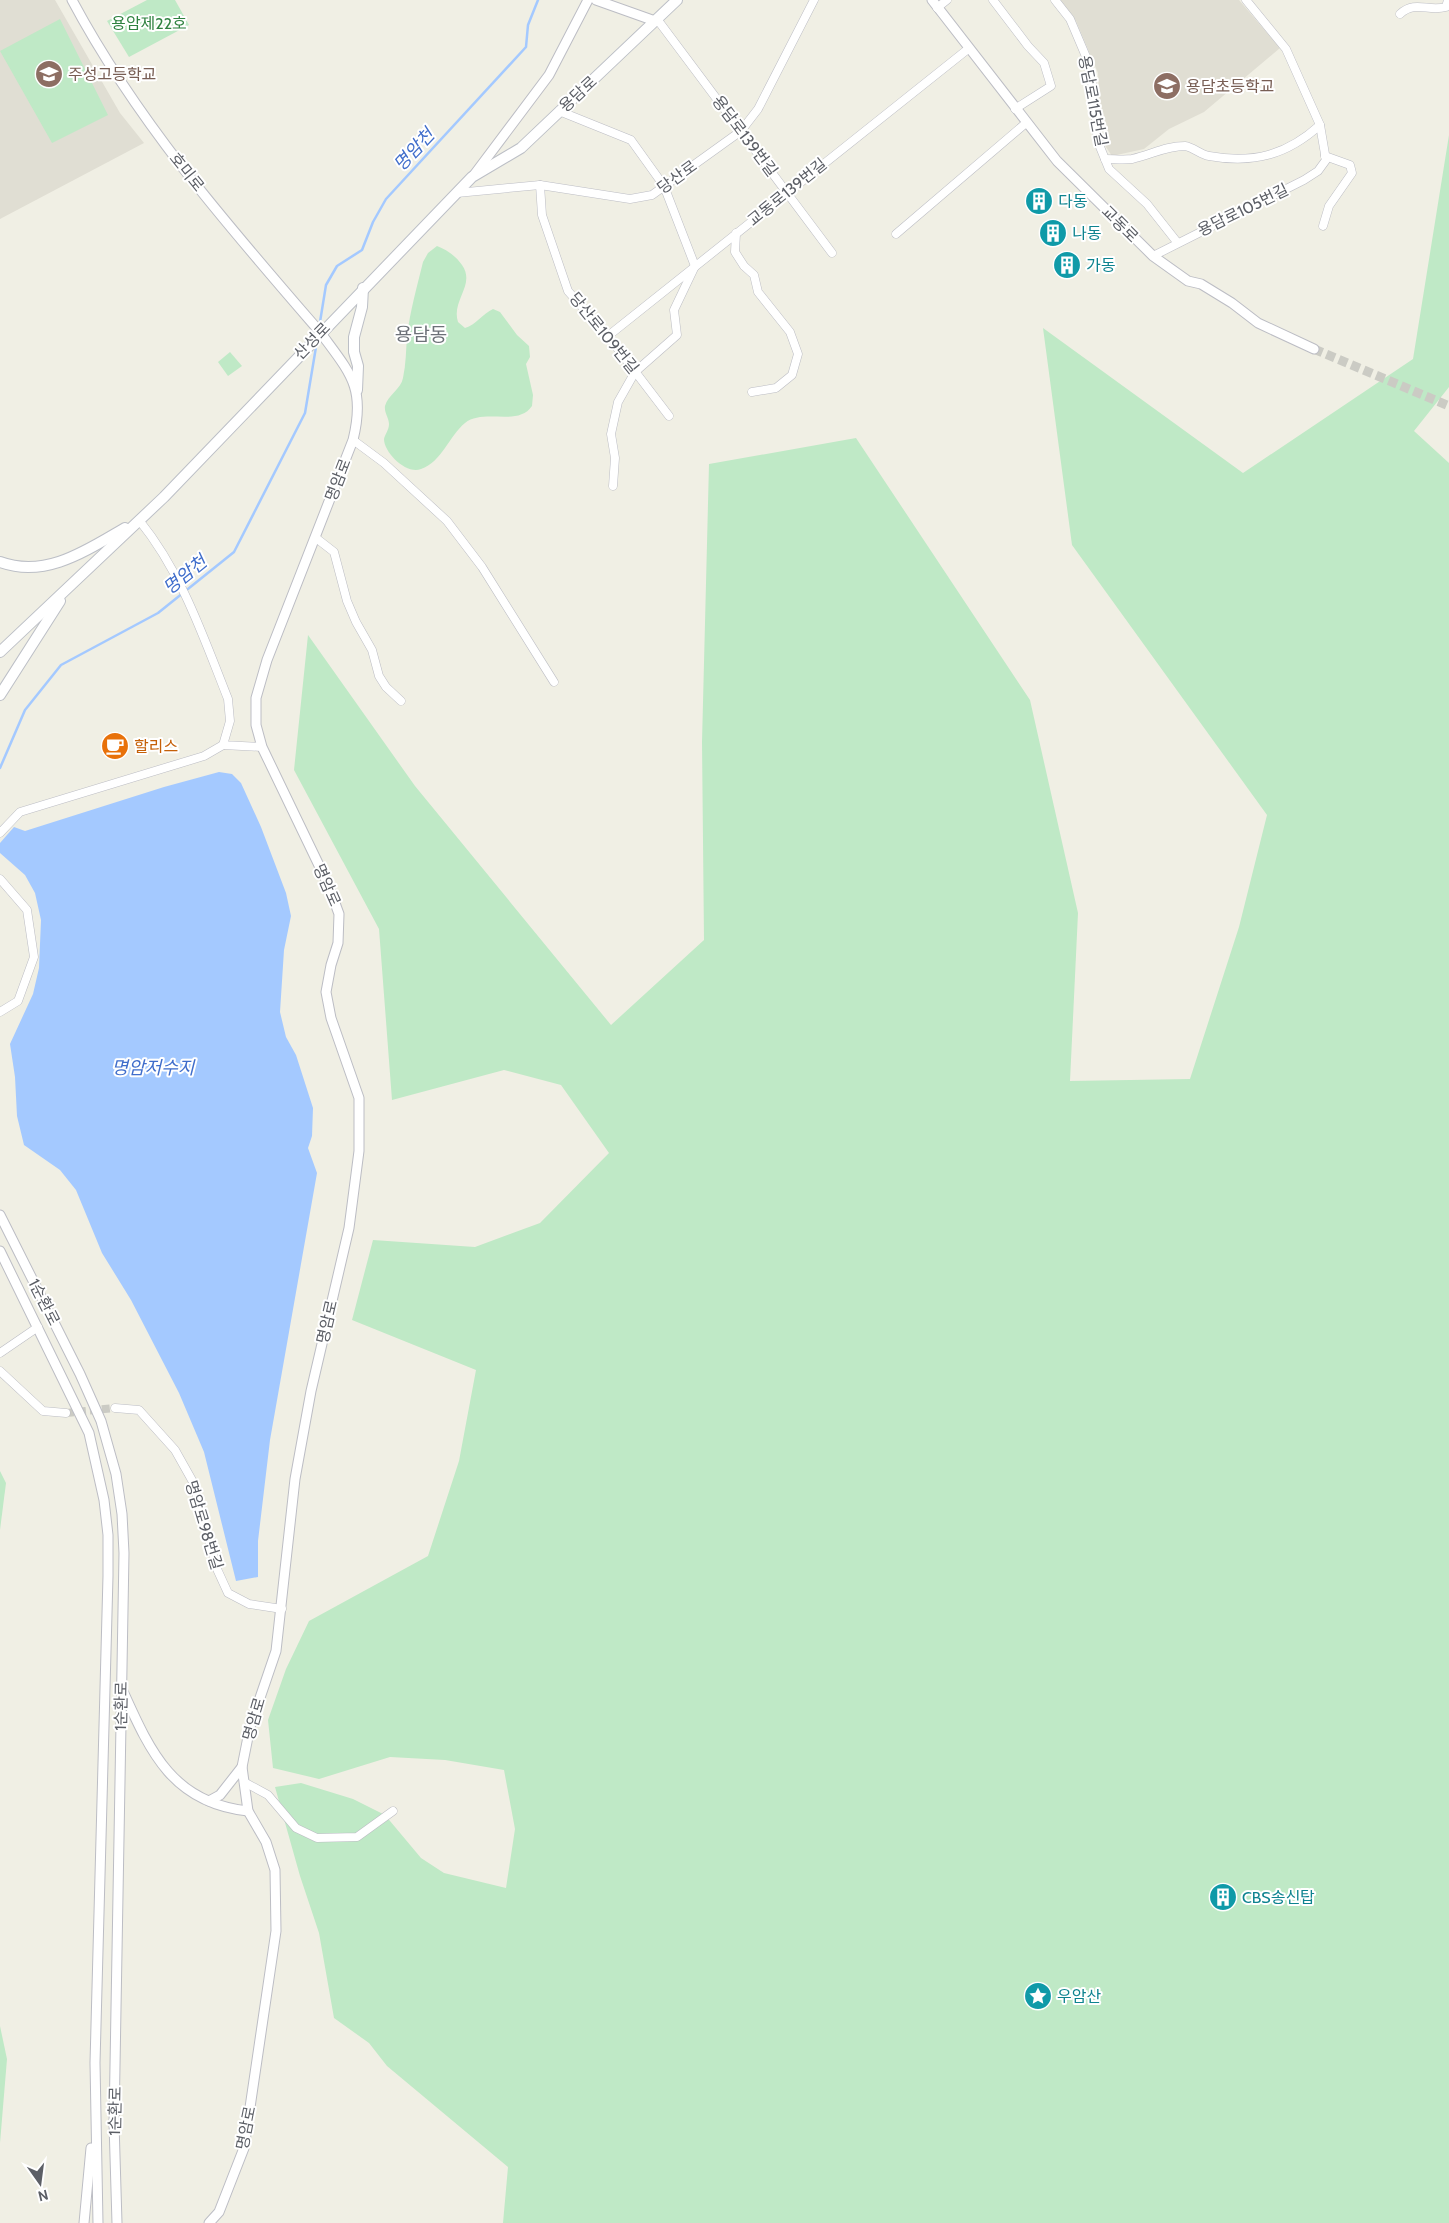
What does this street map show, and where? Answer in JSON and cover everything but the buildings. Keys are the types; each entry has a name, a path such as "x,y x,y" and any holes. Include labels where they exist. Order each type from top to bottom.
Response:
{"main road":[{"name":"용담로","path":"472,178 521,148 677,0"},
{"name":"산성로","path":"0,652 139,520 472,178"},
{"path":"356,390 358,366 354,352 354,337 362,307 364,288"},
{"path":"0,562 32,568 72,559 139,520"},
{"path":"0,695 70,586"}],"street":[{"name":"호미로","path":"72,0 85,25 166,146 320,332"},
{"name":"산성로","path":"472,178 549,75 588,0"},
{"path":"596,0 656,20"},
{"name":"당산로","path":"457,193 540,185 630,199 652,195 740,130 758,110 814,0"},
{"path":"934,4 946,0"},
{"path":"992,0 1028,46 1044,63 1051,86 1015,110"},
{"name":"용담로115번길","path":"1055,0 1070,18 1087,59 1092,83 1098,142 1109,169 1146,204 1177,242"},
{"path":"1246,0 1286,49 1320,125 1325,156 1350,165 1352,173 1329,206 1323,226"},
{"path":"1400,14 1408,7 1419,4 1440,8 1446,7 1448,0"},
{"name":"교동로","path":"934,4 1015,110 1057,161 1153,256 1188,281 1201,284 1232,303 1258,324 1314,349"},
{"name":"용담로139번길","path":"656,20 832,253"},
{"name":"교동로139번길","path":"608,336 786,192 968,49"},
{"path":"559,112 631,140 664,186 695,266 674,310 676,335 635,372 618,402 611,434 615,458 613,486"},
{"path":"896,234 1026,123"},
{"path":"1105,159 1132,159 1161,148 1187,146 1205,155 1225,159 1254,158 1284,152 1305,139 1320,125"},
{"name":"용담로105번길","path":"1153,256 1177,242 1304,180 1318,171 1326,160 1325,156"},
{"name":"당산로109번길","path":"540,185 542,215 568,291 608,336 669,416"},
{"path":"736,233 735,252 744,266 754,275 758,292 790,332 798,354 792,374 776,388 752,392"},
{"name":"명암로","path":"209,2223 219,2212 244,2148 276,1931 275,1870 266,1842 248,1810 242,1767 250,1726 276,1651 295,1479 311,1391 349,1228 359,1151 359,1098 331,1018 326,992 331,965 338,943 339,914 328,884 262,747 256,724 256,698 268,660 353,440 359,418 356,390 344,364 320,332"},
{"name":"명암로","path":"353,440 384,463 448,521 482,567 554,682"},
{"path":"139,520 159,546 175,572 198,623 228,699 230,721 223,745"},
{"path":"316,538 334,552 347,601 356,622 372,650 379,676 386,687 402,701"},
{"path":"0,833 20,812 204,756 223,745 262,747"},
{"path":"0,879 27,910 34,957 18,1002 0,1012"},
{"name":"1순환로","path":"0,1215 80,1374 101,1421 111,1455 122,1514 124,1553 114,2123 117,2223"},
{"name":"1순환로","path":"0,1251 89,1433 104,1500 108,1535 96,2108 98,2223"},
{"path":"0,1353 38,1327"},
{"path":"0,1371 43,1411 66,1413"},
{"name":"명암로98번길","path":"115,1408 139,1410 175,1450 193,1482 216,1569 228,1593 249,1604 282,1609"},
{"path":"121,1686 147,1744 174,1780 210,1801 229,1809 248,1810"},
{"path":"210,1801 220,1795 242,1767"},
{"path":"244,1782 268,1795 296,1828 317,1838 357,1837 393,1811"},
{"path":"84,2223 96,2108"}],"shaded area":[{"name":"주성고등학교","path":"0,0 55,0 120,113 144,143 0,219"},
{"name":"용담초등학교","path":"1059,0 1239,0 1280,48 1204,112 1169,129 1144,149 1112,156 1102,141 1098,73 1076,21"}],"green space":[{"name":"용암제22호","path":"147,0 175,0 189,25 129,57 107,21"},
{"path":"60,19 108,115 52,143 0,51"},
{"path":"1449,135 1449,387 1414,431 1449,463 1449,2223 503,2223 508,2167 387,2066 369,2043 334,2018 319,1933 300,1876 275,1787 301,1783 353,1799 385,1815 421,1858 444,1873 506,1888 515,1829 504,1770 445,1760 390,1757 319,1779 273,1768 268,1720 286,1669 309,1621 428,1556 459,1461 476,1370 352,1320 373,1240 475,1247 540,1223 609,1153 561,1085 504,1070 392,1100 379,929 294,770 308,635 415,786 611,1025 704,940 702,742 709,464 856,438 1030,700 1078,913 1070,1081 1190,1079 1239,927 1267,815 1072,545 1043,328 1243,473 1413,359"},
{"path":"437,246 454,256 466,272 465,286 458,307 458,322 465,328 493,309 500,312 517,335 529,346 530,357 526,364 533,395 532,406 526,412 518,415 510,417 482,417 465,423 434,461 428,466 415,470 403,466 397,461 385,445 384,439 389,424 385,406 402,382 410,317 423,262 428,253"},
{"path":"230,352 242,366 228,376 218,362"},
{"path":"0,1471 6,1483 0,1530"},
{"path":"0,2026 7,2059 0,2143"}],"water":[{"name":"명암저수지","path":"219,772 232,774 241,783 261,827 286,893 291,916 284,950 280,1012 286,1037 296,1055 313,1108 312,1136 308,1148 317,1173 270,1440 258,1541 258,1577 236,1581 204,1452 179,1393 131,1300 102,1253 76,1190 60,1170 24,1145 17,1116 15,1077 10,1044 33,994 39,968 41,920 35,893 25,875 0,853 0,843 14,827 25,831 164,787"}],"waterway":[{"name":"명암천","path":"320,322 326,285 337,266 362,250 373,222 386,199 526,47 528,25 538,0"},
{"name":"명암천","path":"0,768 25,710 61,665 158,613 234,552 305,413 316,347"}],"tunnel":[{"path":"1314,349 1449,406"},
{"path":"66,1413 115,1408"}],"place":[{"name":"주성고등학교","path":"49,74"},
{"name":"용담초등학교","path":"1167,86"},
{"name":"다동","path":"1039,201"},
{"name":"나동","path":"1053,233"},
{"name":"가동","path":"1067,265"},
{"name":"할리스","path":"115,746"},
{"name":"CBS송신탑","path":"1223,1897"},
{"name":"우암산","path":"1038,1996"}],"district":[{"name":"용담동","path":"421,334"}]}
